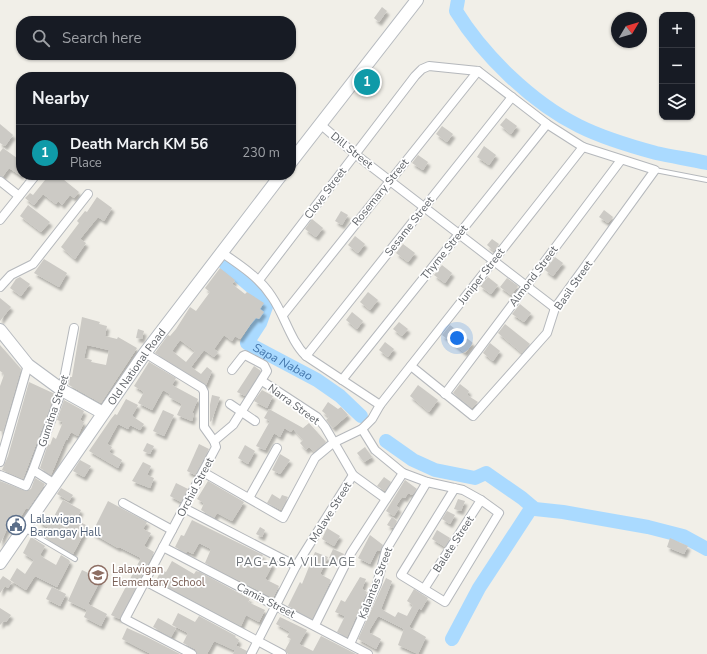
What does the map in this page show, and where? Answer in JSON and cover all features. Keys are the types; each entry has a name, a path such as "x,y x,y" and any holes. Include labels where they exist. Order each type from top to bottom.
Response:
{"main road":[{"path":"296,155 417,0"},
{"name":"Old National Road","path":"0,563 145,353 277,180"},
{"path":"0,330 28,365 62,390 103,413"}],"street":[{"name":"Clove Street","path":"259,280 422,69 429,66 478,70"},
{"path":"478,70 547,124 583,147 655,170"},
{"name":"Rosemary Street","path":"283,315 478,70"},
{"name":"Sesame Street","path":"306,356 512,97"},
{"name":"Dill Street","path":"320,124 355,154 555,308"},
{"name":"Thyme Street","path":"342,380 547,124"},
{"name":"Juniper Street","path":"362,429 372,419 380,405 583,147"},
{"name":"Almond Street","path":"445,394 621,160"},
{"name":"Basil Street","path":"445,394 473,416 547,333 555,308 655,170"},
{"path":"0,220 31,180"},
{"path":"0,181 18,196"},
{"path":"0,287 11,275 33,264 88,194"},
{"path":"221,252 259,280 272,296 283,315 297,347 306,356 380,405"},
{"name":"Gumitna Street","path":"0,475 26,486 62,390 74,328"},
{"path":"145,353 202,388 204,392 204,427 214,441 233,425 267,371 266,367 245,355 232,370"},
{"path":"0,462 28,365"},
{"path":"411,366 445,394"},
{"name":"Narra Street","path":"262,381 316,417 325,427 353,475 386,499"},
{"path":"230,404 254,421"},
{"path":"203,472 283,518 315,458 333,443 362,429 375,450 403,473 427,482 455,488 482,500 499,513 445,602 401,575 455,488"},
{"name":"Orchid Street","path":"192,654 125,619 216,447 214,441"},
{"path":"249,498 276,448"},
{"path":"33,470 55,484"},
{"path":"315,625 351,553 403,473"},
{"name":"Molave Street","path":"251,654 296,566 353,475"},
{"name":"Kalantas Street","path":"350,644 376,584 386,550 427,482"},
{"name":"Balete Street","path":"424,589 482,500"},
{"path":"123,503 172,530"},
{"path":"184,508 296,566"},
{"name":"Camia Street","path":"163,547 368,654"},
{"path":"145,581 282,654"}],"lane":[{"path":"655,170 707,180"},
{"path":"24,529 75,559"}],"building":[{"path":"382,7 387,11 379,22 374,18"},
{"path":"506,118 517,126 511,134 500,125"},
{"path":"0,124 13,135 5,146 0,143"},
{"path":"442,126 453,134 447,142 436,134"},
{"path":"484,146 496,155 489,165 477,157"},
{"path":"3,148 16,157 16,173 9,168 3,176 0,176 0,152"},
{"path":"418,155 428,162 423,170 412,163"},
{"path":"45,180 64,180 79,192 74,198 70,195 62,205 58,201 56,204 43,194 34,205 25,198 30,193 33,195"},
{"path":"97,197 112,208 104,221 98,217 80,239 86,243 75,259 61,247 79,223 77,221 85,211 87,212"},
{"path":"28,205 50,222 41,232 20,216"},
{"path":"604,210 613,217 608,223 599,217"},
{"path":"341,211 348,215 342,225 335,221"},
{"path":"312,219 323,228 316,237 305,229"},
{"path":"355,236 365,244 358,253 348,245"},
{"path":"492,239 499,244 494,251 487,245"},
{"path":"403,244 415,253 408,262 396,253"},
{"path":"555,257 563,263 553,276 545,270"},
{"path":"44,259 67,273 59,287 34,273"},
{"path":"442,265 452,273 445,283 434,275"},
{"path":"220,268 235,280 232,284 245,294 247,292 264,303 260,309 264,312 259,319 256,318 240,339 235,336 232,341 224,335 214,349 218,352 214,357 204,350 191,367 201,374 207,367 212,371 206,385 155,353 168,335 170,336 176,329 190,307 196,311 210,292 205,288","holes":["180,340 195,351 186,362 172,351"]},
{"path":"20,277 30,284 21,296 10,288 16,279"},
{"path":"488,277 498,285 491,294 480,286"},
{"path":"507,278 518,286 511,295 500,287"},
{"path":"368,292 378,300 370,310 360,302"},
{"path":"0,298 11,307 0,321"},
{"path":"520,304 531,313 524,322 512,314"},
{"path":"352,312 363,321 357,329 346,320"},
{"path":"82,317 100,322 99,324 107,326 105,336 117,339 118,337 137,348 101,403 69,385 70,377 72,377","holes":["87,345 109,350 106,365 91,362 92,360 84,358"]},
{"path":"399,322 408,329 402,336 393,329"},
{"path":"505,324 530,344 522,353 498,333"},
{"path":"450,325 473,343 465,353 442,335"},
{"path":"138,329 144,331 142,339 136,338"},
{"path":"385,342 394,349 388,357 379,350"},
{"path":"490,343 500,351 493,361 483,353"},
{"path":"0,345 21,369 3,432 0,431 0,386 4,375 0,371"},
{"path":"149,362 176,378 172,385 198,399 192,413 194,414 192,421 177,415 182,404 169,397 170,394 163,390 152,410 138,403 144,392 134,386"},
{"path":"254,366 261,371 245,396 237,392"},
{"path":"29,382 55,394 23,479 2,470 8,456"},
{"path":"460,384 469,391 467,395 478,402 472,408 453,393"},
{"path":"418,385 438,400 429,412 410,396"},
{"path":"262,390 273,396 267,408 254,401"},
{"path":"212,395 220,397 211,422 210,405"},
{"path":"126,399 138,405 132,416 144,424 140,430 130,425 128,429 118,424 107,444 112,447 109,452 122,460 118,468 89,451 111,419 115,414 117,415"},
{"path":"64,400 84,411 80,420 84,422 78,436 71,432 67,440 66,439 51,475 40,468 48,444 50,445 53,437 56,439 63,422 57,420"},
{"path":"328,402 338,409 341,407 348,415 333,428 326,420 329,417 322,411"},
{"path":"269,409 303,428 309,423 326,442 314,452 309,447 306,450 300,443 303,440 293,429 291,432 284,429 280,437 274,433 265,450 256,446 270,421 264,418"},
{"path":"163,410 174,415 164,436 153,431"},
{"path":"147,443 154,446 150,454 143,451"},
{"path":"199,444 209,449 195,475 187,471"},
{"path":"245,445 255,451 248,464 238,458"},
{"path":"365,447 372,457 364,462 357,453"},
{"path":"280,454 290,460 280,474 272,470"},
{"path":"80,460 91,466 84,477 73,471"},
{"path":"143,462 151,466 147,475 154,478 150,488 132,481"},
{"path":"384,477 391,482 385,491 377,486"},
{"path":"35,478 45,484 28,509 26,508 13,531 7,529 0,544 0,481 26,491 31,489"},
{"path":"405,480 417,489 412,495 408,493 405,498 402,497 396,506 399,508 394,516 386,511"},
{"path":"208,481 244,502 232,521 217,513 214,518 201,510 204,503 197,499"},
{"path":"176,483 188,489 181,502 170,496"},
{"path":"61,488 73,495 69,501 57,494"},
{"path":"272,494 280,499 282,495 288,497 281,510 267,503"},
{"path":"458,499 465,501 461,511 454,509"},
{"path":"63,500 81,510 76,520 88,526 73,554 44,537 49,528 39,522 43,514 52,520"},
{"path":"108,501 147,522 143,529 151,533 144,546 154,552 120,619 111,615 141,558 119,547 118,548 92,533"},
{"path":"447,511 455,515 450,524 442,519"},
{"path":"392,517 397,521 393,528 387,525"},
{"path":"192,520 263,555 261,558 273,564 265,579 279,586 273,598 205,563 211,549 199,543 193,554 187,551 186,553 175,547 181,535 184,536"},
{"path":"260,527 265,530 262,537 256,534"},
{"path":"327,528 340,536 334,546 322,539"},
{"path":"437,530 450,538 445,547 432,539"},
{"path":"370,535 383,545 380,551 377,550 370,564 358,558"},
{"path":"31,537 45,546 40,555 44,558 56,565 61,555 69,560 70,562 57,587 35,576 26,590 10,580 17,568 25,574 34,560 23,553"},
{"path":"670,538 688,546 684,554 667,547"},
{"path":"333,549 344,554 340,563 329,558"},
{"path":"315,552 328,557 320,574 331,580 312,619 288,606 300,582 302,584"},
{"path":"172,561 194,574 196,571 200,572 250,599 248,602 265,610 259,622 246,615 241,626 156,581 161,570 166,572"},
{"path":"82,570 101,579 88,604 107,614 101,626 84,617 87,610 68,601"},
{"path":"3,576 12,582 8,588 5,586 0,593 0,580"},
{"path":"360,577 366,579 362,589 367,592 347,637 337,632 345,616 335,612 341,600 345,602"},
{"path":"386,578 392,581 381,609 395,617 398,612 407,616 413,605 407,601 414,589 428,598 421,610 419,608 409,627 426,637 418,654 398,645 404,629 378,616 369,631 381,639 376,649 358,639"},
{"path":"52,587 66,594 60,606 46,599"},
{"path":"0,608 11,615 6,622 4,621 0,625"},
{"path":"178,613 195,622 199,616 236,636 235,637 239,640 234,650 214,641 207,654 197,654 195,649 183,643 188,633 172,625"},
{"path":"280,617 307,630 299,644 313,651 321,636 356,654 288,654 285,650 291,639 287,637 290,632 276,624"},
{"path":"158,618 176,628 171,637 153,627"},
{"path":"127,628 180,654 151,654 122,639"},
{"path":"237,646 247,651 246,654 233,654"}],"waterway":[{"path":"458,0 456,11 480,44 494,61 544,105 579,126 607,138 656,153 707,163"},
{"name":"Sapa Nabao","path":"226,265 268,301 260,323 247,343 317,380 340,396 361,416"},
{"path":"386,441 413,460 435,470 475,478 486,473 535,509 563,512 648,527 683,536 707,549"},
{"path":"452,639 479,588 532,507"}],"place":[{"name":"Death March KM 56","path":"367,82"},
{"name":"Lalawigan Barangay Hall","path":"16,525"},
{"name":"Lalawigan Elementary School","path":"98,575"}],"district":[{"name":"PAG-ASA VILLAGE","path":"296,562"}]}
